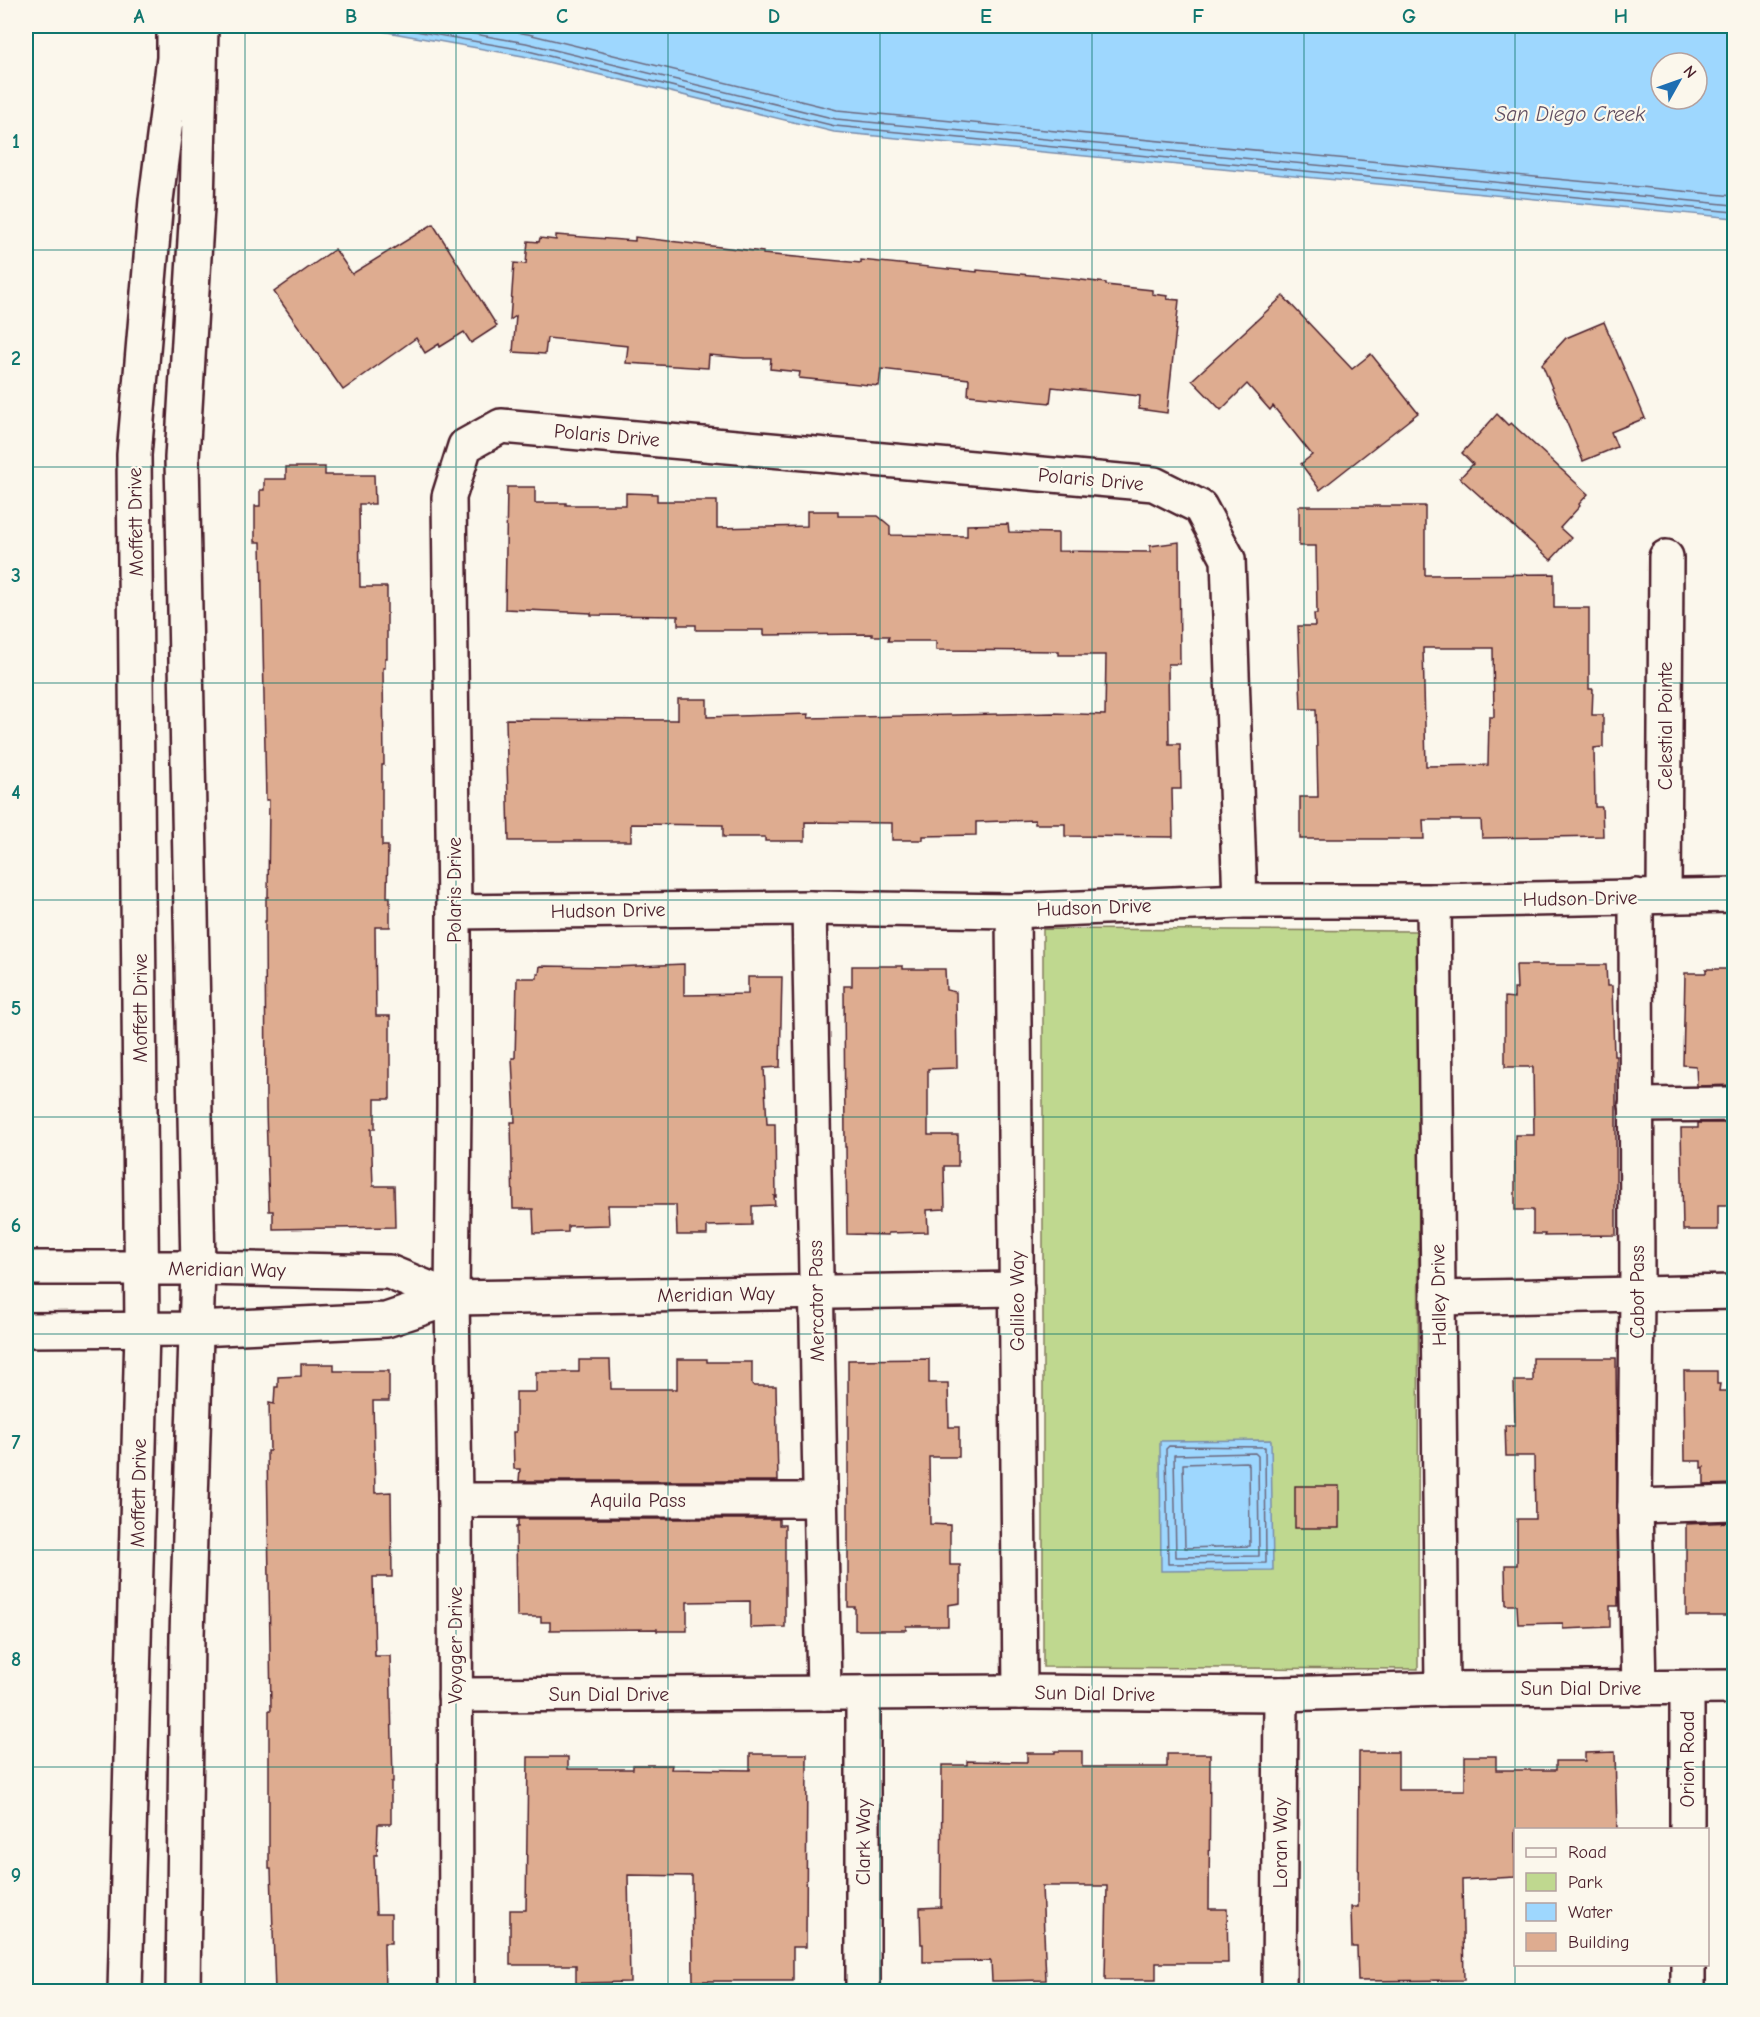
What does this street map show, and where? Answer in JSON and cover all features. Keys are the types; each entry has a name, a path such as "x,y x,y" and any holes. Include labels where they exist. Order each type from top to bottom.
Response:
{"street":[{"name":"Moffett Drive","path":"174,26 187,60 197,207 182,458 198,1268 187,1636 183,1992"},
{"name":"Moffett Drive","path":"125,1992 142,1330 134,454 156,200 187,60 201,26"},
{"name":"Polaris Drive","path":"452,1298 454,912 449,497 465,446 501,426 1154,484 1200,507 1228,559 1240,901"},
{"name":"Celestial Pointe","path":"1650,896 1666,556"},
{"name":"Hudson Drive","path":"454,912 809,908 1013,911 1240,901 1434,901 1734,895"},
{"name":"Cabot Pass","path":"1639,1688 1635,1506 1636,1105 1650,896"},
{"name":"Halley Drive","path":"1434,901 1442,1689"},
{"name":"Mercator Pass","path":"809,908 824,1694"},
{"name":"Galileo Way","path":"1013,911 1020,1692"},
{"path":"1636,1105 1734,1104"},
{"name":"Meridian Way","path":"26,1268 198,1268 389,1272 452,1298"},
{"name":"Meridian Way","path":"26,1330 196,1329 386,1320 452,1298 1017,1289"},
{"path":"1438,1298 1734,1292"},
{"name":"Voyager Drive","path":"452,1298 455,1500 456,1992"},
{"name":"Aquila Pass","path":"455,1500 820,1500"},
{"path":"1635,1506 1734,1503"},
{"name":"Sun Dial Drive","path":"455,1695 1020,1692 1281,1694 1442,1689 1734,1687"},
{"name":"Orion Road","path":"1687,1688 1687,1828"},
{"name":"Clark Way","path":"863,1693 863,1992"},
{"name":"Loran Way","path":"1279,1992 1281,1694"},
{"path":"1688,1966 1688,1992"}],"green space":[{"path":"1043,929 1419,931 1418,1669 1043,1667"}],"water":[{"name":"San Diego Creek","path":"353,26 1734,27 1734,218 834,132 523,56"},
{"path":"1271,1440 1273,1570 1161,1571 1160,1441"}],"building":[{"path":"433,224 497,326 471,343 464,332 440,347 439,344 425,353 416,338 343,390 274,292 335,249 352,274"},
{"path":"556,235 635,241 635,237 763,252 763,254 861,263 861,260 977,272 977,270 1073,279 1152,290 1152,294 1179,300 1167,413 1139,409 1140,396 1052,387 1050,403 968,395 969,379 881,369 879,386 799,378 800,372 770,369 771,358 709,355 708,368 626,363 628,346 547,338 545,354 513,352 516,316 510,320 514,263 526,264 528,241 539,242 540,238 556,240"},
{"path":"1283,296 1352,369 1371,354 1418,413 1320,490 1301,464 1312,455 1273,406 1270,410 1247,384 1221,410 1192,380"},
{"path":"1604,322 1645,418 1611,432 1617,447 1583,461 1542,364 1566,338"},
{"path":"1497,414 1508,425 1511,423 1588,494 1560,528 1571,538 1551,560 1460,478 1473,464 1462,453"},
{"path":"286,467 325,467 325,475 374,475 375,504 359,504 360,587 387,587 387,658 385,658 385,668 383,668 382,846 388,846 387,897 390,897 390,927 375,927 376,1016 390,1016 390,1099 375,1099 375,1129 371,1129 373,1186 394,1186 395,1227 273,1229 273,1211 269,1211 265,921 266,897 268,897 269,800 266,800 261,542 255,542 255,506 260,506 260,490 264,490 264,479 286,479"},
{"path":"507,487 535,487 535,503 626,505 626,493 657,494 657,501 717,501 717,528 807,526 807,511 838,511 838,516 878,516 890,526 890,535 967,536 967,525 1008,524 1009,532 1058,533 1058,551 1150,552 1150,546 1179,542 1180,664 1168,664 1169,744 1180,744 1181,789 1172,789 1173,837 1065,836 1065,824 1035,824 1035,820 976,822 976,835 923,836 923,840 892,840 892,823 805,822 805,841 765,841 765,837 723,837 723,825 631,824 631,841 509,841 506,719 678,720 678,699 707,699 707,717 809,714 808,718 1053,713 1105,715 1106,655 1059,655 1059,651 936,650 936,641 888,641 889,636 872,636 872,634 764,635 764,630 696,630 696,625 678,625 678,616 591,615 591,613 505,609"},
{"path":"1299,506 1425,506 1425,575 1554,574 1554,608 1589,608 1589,689 1593,689 1592,715 1603,715 1603,747 1594,748 1595,807 1602,807 1603,836 1482,838 1481,820 1423,820 1424,839 1300,839 1300,797 1318,797 1316,709 1301,709 1298,626 1315,626 1314,614 1317,614 1316,546 1299,546","holes":["1423,648 1493,648 1494,717 1489,717 1488,765 1426,766"]},
{"path":"684,964 684,995 748,994 748,977 782,977 780,1067 764,1068 767,1124 775,1124 775,1205 752,1206 752,1225 707,1226 707,1235 677,1235 676,1205 608,1205 609,1225 568,1226 568,1232 534,1233 533,1209 513,1209 511,1122 515,1122 512,1058 515,1058 517,978 537,978 540,966 614,967"},
{"path":"1516,965 1606,965 1607,986 1612,986 1614,1056 1616,1056 1616,1235 1544,1236 1545,1234 1533,1234 1533,1210 1515,1210 1515,1135 1534,1135 1533,1067 1505,1067 1505,997 1514,998 1514,989 1517,989"},
{"path":"852,966 945,969 946,990 956,992 957,1068 928,1069 928,1135 958,1135 958,1166 944,1166 945,1209 927,1210 928,1232 888,1233 888,1235 847,1234 844,986 852,986"},
{"path":"1706,969 1734,969 1734,1085 1697,1086 1696,1066 1683,1065 1685,973 1706,973"},
{"path":"1698,1123 1734,1123 1734,1205 1718,1205 1718,1230 1683,1230 1681,1128 1698,1128"},
{"path":"1533,1358 1616,1358 1618,1606 1610,1606 1610,1627 1563,1629 1563,1623 1518,1624 1517,1605 1506,1605 1505,1565 1517,1565 1517,1519 1535,1519 1534,1456 1506,1456 1505,1425 1515,1425 1514,1381 1533,1381"},
{"path":"677,1359 752,1362 752,1384 754,1386 776,1386 778,1481 519,1481 520,1469 514,1469 513,1432 516,1432 516,1392 536,1392 536,1372 579,1372 579,1360 610,1360 611,1389 677,1389"},
{"path":"929,1359 929,1383 948,1383 949,1427 959,1427 959,1457 929,1457 930,1524 950,1525 950,1565 960,1565 960,1603 948,1605 948,1626 906,1626 906,1630 855,1630 855,1607 848,1607 848,1360"},
{"path":"301,1364 334,1364 334,1371 389,1371 389,1401 373,1401 375,1493 391,1492 392,1577 373,1577 375,1656 390,1656 393,1782 391,1782 391,1824 378,1824 377,1855 374,1855 376,1914 391,1914 391,1943 384,1943 385,1992 275,1992 271,1869 269,1869 269,1710 271,1710 267,1451 270,1451 269,1403 274,1404 278,1377 301,1376"},
{"path":"1684,1371 1717,1371 1719,1391 1734,1391 1734,1484 1704,1485 1704,1467 1701,1468 1701,1461 1685,1461"},
{"path":"1295,1486 1339,1486 1339,1528 1295,1528"},
{"path":"518,1519 779,1519 779,1525 785,1525 785,1627 750,1628 750,1601 687,1602 687,1631 550,1630 550,1622 541,1622 541,1617 517,1617 516,1527 518,1527"},
{"path":"1734,1522 1734,1616 1686,1616 1686,1524"},
{"path":"1055,1751 1082,1751 1082,1767 1167,1767 1167,1754 1210,1754 1209,1909 1227,1909 1228,1963 1156,1963 1156,1980 1105,1980 1107,1886 1042,1886 1046,1980 992,1981 991,1961 923,1962 920,1908 941,1907 942,1765 967,1765 967,1761 1027,1762 1027,1753 1055,1753"},
{"path":"1359,1752 1398,1752 1398,1790 1465,1790 1465,1756 1496,1756 1496,1770 1556,1770 1556,1761 1585,1761 1585,1753 1615,1752 1617,1828 1514,1828 1514,1877 1462,1880 1464,1980 1358,1981 1357,1947 1352,1947 1351,1907 1358,1907"},
{"path":"750,1754 807,1754 806,1947 793,1947 793,1981 693,1981 692,1876 628,1875 630,1982 576,1983 576,1965 510,1965 510,1910 526,1910 528,1757 568,1757 568,1769 633,1769 633,1765 672,1765 671,1769 750,1770"}]}
